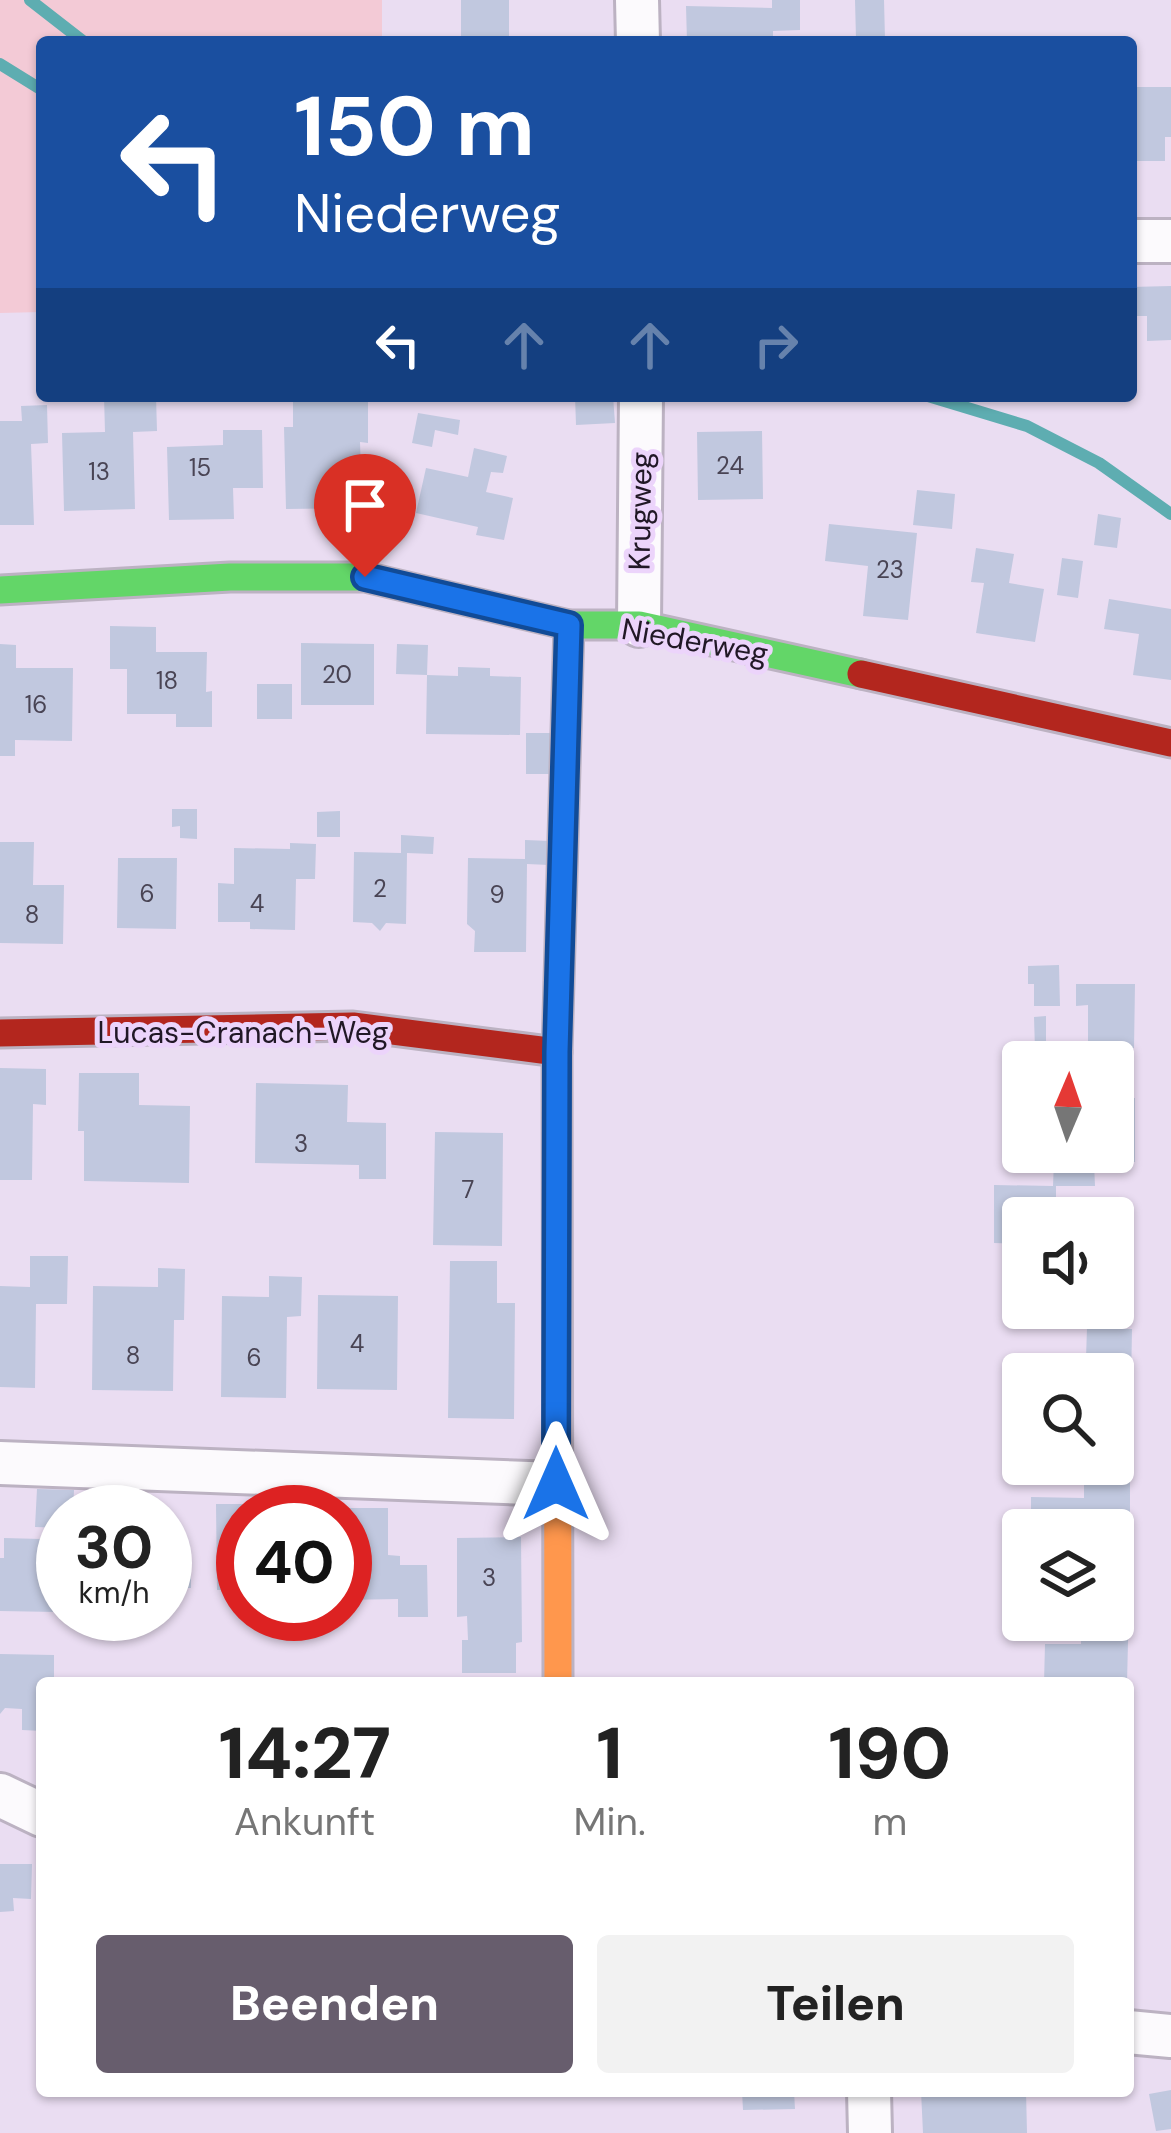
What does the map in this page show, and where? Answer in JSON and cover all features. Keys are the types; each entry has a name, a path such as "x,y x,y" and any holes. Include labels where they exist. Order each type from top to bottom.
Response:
{"street":[{"path":"637,0 638,36"},
{"path":"1137,241 1171,241"},
{"name":"Krugweg","path":"639,626 641,402"},
{"name":"Niederweg","path":"0,590 230,577 365,577 569,625 639,626 1171,742"},
{"path":"558,1677 557,1052 569,625"},
{"name":"Lucas-Cranach-Weg","path":"0,1033 353,1026 557,1052"},
{"path":"0,1463 556,1484"},
{"path":"0,1795 36,1812"},
{"path":"1134,2033 1171,2036"},
{"path":"869,2097 870,2133"}],"shaded area":[{"path":"0,0 382,0 382,36 36,36 36,312 0,313"}],"building":[{"path":"461,0 509,0 509,36 461,36"},
{"path":"772,0 800,0 800,30 773,31 773,36 687,36 686,6 772,8"},
{"path":"855,0 884,0 885,36 856,36"},
{"path":"1137,87 1171,87 1171,137 1165,137 1165,161 1137,161"},
{"path":"1171,286 1171,340 1147,341 1147,316 1137,316 1137,287"},
{"path":"104,402 156,402 157,431 133,432 135,509 64,511 62,433 105,432"},
{"path":"293,402 368,402 368,443 360,442 362,508 286,509 284,427 293,427"},
{"path":"575,402 613,402 615,423 576,425"},
{"path":"47,405 48,443 31,444 34,525 0,525 0,421 22,421 21,406"},
{"path":"418,413 460,420 458,435 435,430 432,447 412,443"},
{"path":"223,430 262,430 263,488 233,488 234,519 169,520 167,447 223,445"},
{"path":"762,431 763,499 698,500 697,432"},
{"path":"474,448 507,456 503,473 491,472 486,492 513,498 504,540 476,535 478,527 416,513 426,468 468,477"},
{"path":"917,490 955,494 952,529 913,525"},
{"path":"1098,514 1121,518 1117,548 1094,545"},
{"path":"829,524 917,533 908,620 863,616 868,566 825,561"},
{"path":"976,548 1014,554 1009,583 1044,589 1035,642 976,633 984,583 971,582"},
{"path":"1062,558 1083,561 1078,598 1057,595"},
{"path":"1109,599 1171,609 1171,680 1133,675 1139,634 1104,629"},
{"path":"110,626 156,627 156,652 207,652 206,692 212,691 212,727 176,727 176,714 127,714 127,669 110,669"},
{"path":"301,643 374,644 374,705 301,705"},
{"path":"0,644 16,645 16,668 73,668 72,741 15,740 15,756 0,756"},
{"path":"397,644 428,645 427,675 396,674"},
{"path":"458,667 490,668 490,676 521,677 520,735 426,734 427,675 458,676"},
{"path":"257,684 292,684 292,719 257,719"},
{"path":"526,733 551,733 551,774 526,774"},
{"path":"172,809 197,809 197,839 180,838 180,826 172,827"},
{"path":"340,811 340,837 317,837 317,812"},
{"path":"401,835 434,837 433,854 407,853 406,924 386,923 380,931 372,923 353,922 354,852 401,853"},
{"path":"525,840 550,841 549,865 527,864 526,952 474,952 475,931 467,924 468,858 525,859"},
{"path":"0,842 34,842 33,885 64,885 63,944 0,943"},
{"path":"290,843 316,844 315,879 296,879 295,930 250,929 250,922 218,922 218,883 234,884 234,848 290,849"},
{"path":"118,858 177,858 176,929 117,928"},
{"path":"1059,965 1060,1006 1034,1006 1028,966"},
{"path":"1076,984 1135,984 1134,1048 1134,1041 1088,1041 1088,1005 1076,1006"},
{"path":"1046,1016 1046,1041 1035,1041 1034,1017"},
{"path":"0,1068 46,1069 46,1105 33,1104 32,1180 0,1180"},
{"path":"79,1073 139,1073 139,1105 190,1106 189,1183 84,1181 84,1131 78,1131"},
{"path":"256,1083 348,1085 347,1122 386,1123 386,1179 359,1179 359,1165 255,1163"},
{"path":"435,1132 503,1133 502,1246 433,1245"},
{"path":"1054,1173 1094,1173 1095,1186 1056,1186 1056,1197 1002,1197 1002,1243 994,1243 994,1185 1053,1186"},
{"path":"30,1256 68,1256 67,1304 36,1304 35,1388 0,1387 0,1286 30,1287"},
{"path":"450,1261 497,1261 497,1303 515,1303 514,1419 448,1418"},
{"path":"158,1268 185,1269 184,1320 174,1320 173,1391 92,1390 93,1286 158,1287"},
{"path":"269,1276 302,1277 301,1316 287,1317 286,1398 221,1397 222,1296 269,1297"},
{"path":"318,1295 398,1296 397,1390 317,1389"},
{"path":"1087,1329 1132,1329 1132,1353 1086,1353"},
{"path":"1084,1485 1130,1485 1130,1509 1031,1509 1031,1497 1084,1498"},
{"path":"372,1508 388,1508 388,1555 400,1556 400,1565 427,1565 428,1617 398,1617 398,1599 372,1599"},
{"path":"521,1537 522,1642 516,1643 516,1673 462,1673 462,1640 468,1640 467,1616 457,1617 457,1538"},
{"path":"4,1538 36,1539 36,1612 0,1611 0,1558 4,1558"},
{"path":"1128,1641 1127,1677 1044,1677 1045,1644"},
{"path":"0,1654 54,1655 54,1677 36,1677 36,1731 22,1730 22,1709 5,1708 0,1714"},
{"path":"0,1864 32,1864 31,1899 13,1898 14,1911 0,1912"},
{"path":"1171,2090 1171,2129 1156,2131 1149,2094"},
{"path":"742,2097 794,2097 795,2109 743,2110"},
{"path":"921,2097 1026,2097 1027,2133 923,2133"}],"waterway":[{"path":"30,0 76,36"},
{"path":"0,64 36,86"},
{"path":"948,402 1027,426 1099,463 1171,514"}],"traffic: fast":[{"path":"0,590 230,577 365,577 569,625 639,625 861,674"}],"traffic: slow":[{"path":"558,1677 557,1052 569,625"}],"traffic: jam":[{"path":"861,674 1171,743"},
{"path":"0,1033 353,1026 557,1052"}],"route":[{"path":"365,577 569,625 557,1052 556,1484"}]}
